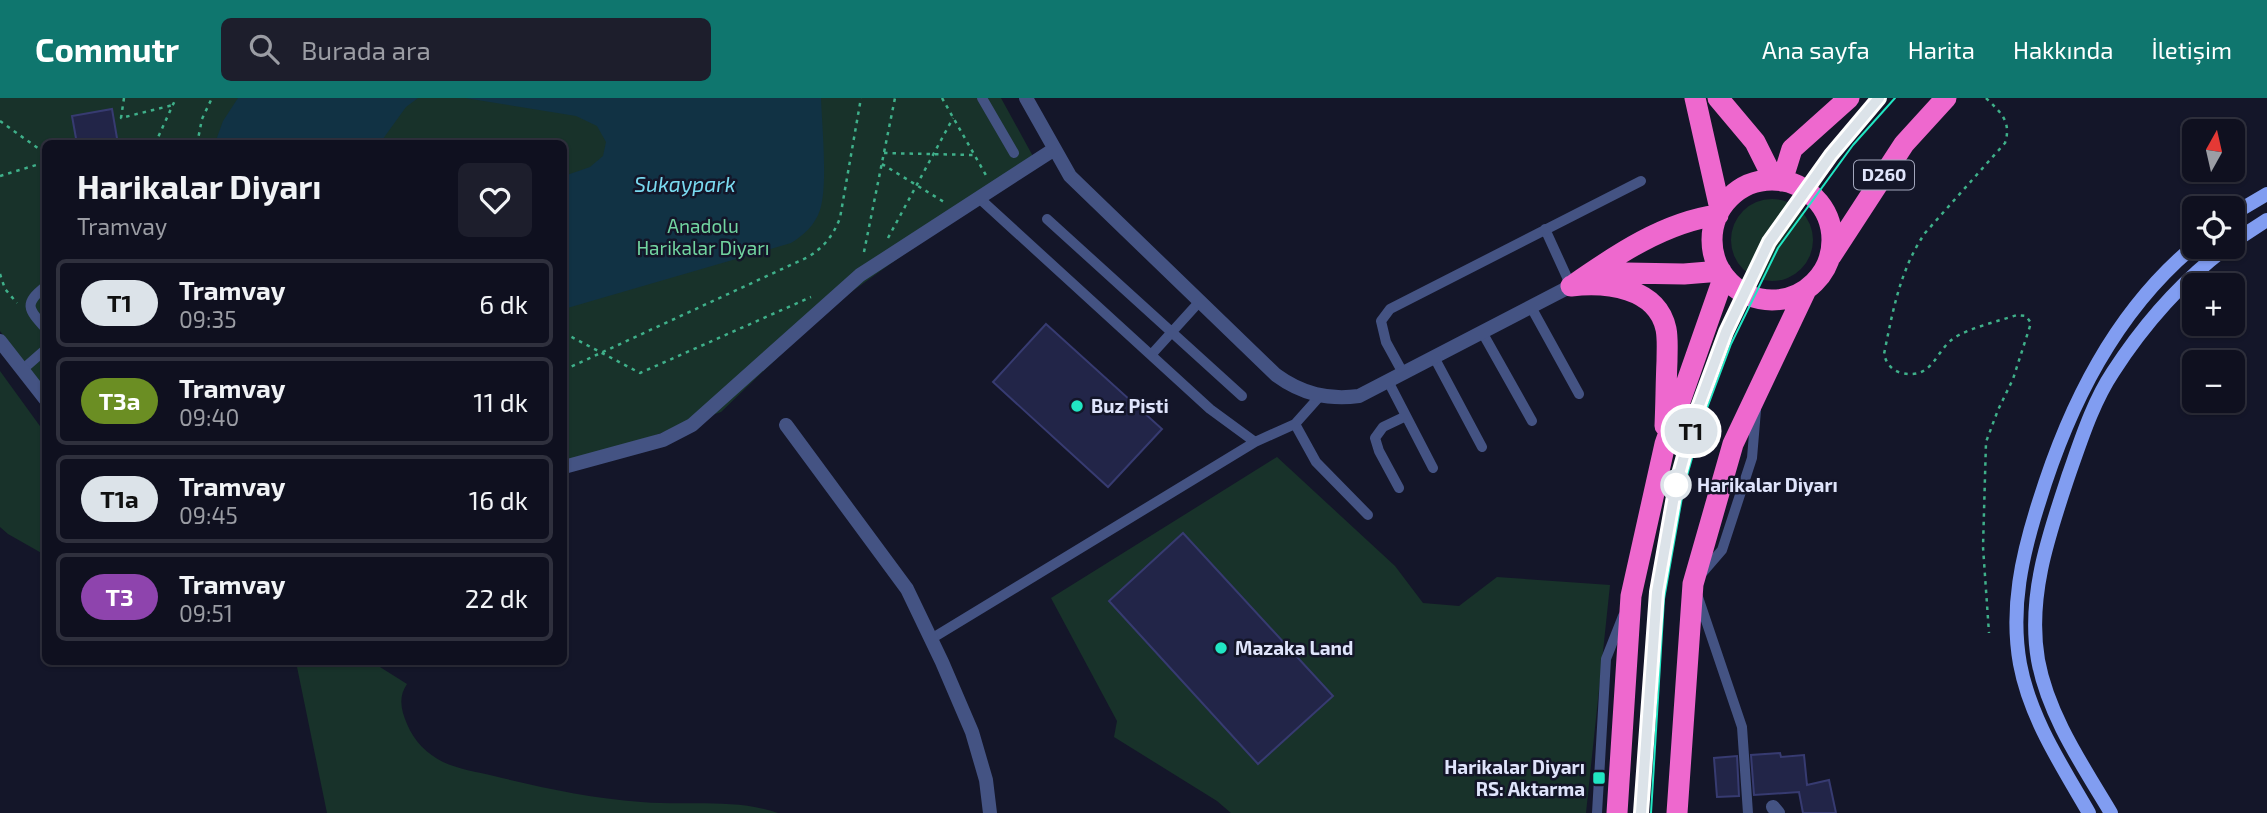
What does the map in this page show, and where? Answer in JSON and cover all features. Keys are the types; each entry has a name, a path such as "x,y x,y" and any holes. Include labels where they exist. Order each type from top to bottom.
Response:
{"highway":[{"path":"1695,98 1719,212"},
{"path":"1718,98 1755,142 1778,181"},
{"path":"1778,181 1792,149 1849,98"},
{"name":"D260","path":"1830,258 1904,144 1946,98"},
{"path":"1778,181 1805,190 1825,211 1833,234 1830,258 1816,281 1806,290 1786,299 1764,300 1745,294 1722,273 1713,248 1712,235 1719,212 1739,190 1756,182 1778,181"},
{"path":"1572,286 1650,238 1696,218 1719,212"},
{"path":"1572,286 1589,279 1626,273 1722,273"},
{"path":"1617,813 1631,596 1665,444 1722,273"},
{"path":"1572,286 1603,285 1630,291 1650,302 1662,316 1667,332 1665,444"},
{"path":"1677,813 1693,584 1733,444 1806,290"}],"street":[{"path":"1026,98 1070,176 1276,375 1297,388 1320,396 1359,396 1572,286"},
{"path":"567,466 663,440 692,425 860,275 1053,150"},
{"path":"2245,207 2267,194"},
{"path":"2245,234 2267,219"},
{"path":"2089,813 2054,752 2028,693 2020,665 2017,638 2019,578 2028,536 2058,442 2091,373 2143,298 2182,258"},
{"path":"2111,813 2076,754 2048,696 2038,660 2035,611 2040,568 2084,432 2112,373 2159,309 2211,259"},
{"path":"0,341 42,395"},
{"path":"786,425 907,589 972,732 986,780 990,813"}],"lane":[{"path":"982,98 1014,153"},
{"path":"1402,373 1386,342 1381,321 1390,309 1641,181"},
{"path":"979,198 1210,409 1255,442"},
{"path":"1047,219 1242,396"},
{"path":"1545,229 1572,286"},
{"path":"42,289 32,297 29,306 32,314 42,325"},
{"path":"1151,355 1200,301"},
{"path":"1531,307 1579,394"},
{"path":"1482,332 1532,421"},
{"path":"22,370 42,352"},
{"path":"1433,357 1482,447"},
{"path":"1388,381 1433,468"},
{"path":"931,639 1255,442 1295,424 1320,396"},
{"path":"1399,488 1375,438 1383,427 1406,416"},
{"path":"1295,424 1316,462 1367,515"},
{"path":"1693,584 1742,727 1748,813"},
{"path":"1597,813 1606,659 1631,596"}],"path":[{"path":"124,98 121,118 173,105"},
{"path":"157,140 176,98"},
{"path":"198,140 202,119 212,98"},
{"path":"567,369 808,257 824,246 840,218 861,98"},
{"path":"860,275 895,98"},
{"path":"942,98 993,189"},
{"path":"1986,98 2004,116 2008,131 2005,143 1925,233 1915,248 1900,282 1884,354 1889,365 1898,372 1919,372 1932,365 1955,337 2017,315 2026,316 2031,323 2013,380 1986,442 1983,547 1989,633"},
{"path":"873,267 953,118"},
{"path":"0,121 42,151"},
{"path":"884,153 974,155"},
{"path":"0,176 42,163"},
{"path":"882,164 959,211"},
{"path":"567,335 640,373 811,297"}],"green space":[{"name":"Anadolu Harikalar Diyarı","path":"0,98 1001,98 1035,160 829,308 721,412 567,466 567,140 42,140 42,388 0,331"},
{"path":"1772,199 1788,202 1801,211 1810,224 1813,240 1810,256 1801,269 1788,278 1772,281 1756,278 1743,269 1734,256 1731,240 1734,224 1743,211 1756,202"},
{"path":"0,371 42,429 42,553 0,527"},
{"path":"1277,457 1395,566 1423,603 1459,606 1497,577 1610,585 1586,813 1231,813 1217,801 1114,737 1117,721 1051,598"},
{"path":"297,665 377,665 407,684 401,704 410,730 426,751 455,767 604,798 658,803 727,804 778,813 327,813"}],"water":[{"path":"238,98 418,98 406,107 382,140 216,140 223,121"},
{"name":"Sukaypark","path":"465,98 821,98 824,171 820,210 808,229 791,243 567,308 567,175 590,167 603,156 606,142 597,126 576,116"}],"building":[{"path":"112,109 117,140 76,140 72,116"},
{"name":"Buz Pisti","path":"1046,324 1162,429 1108,487 993,382"},
{"name":"Mazaka Land","path":"1183,533 1333,696 1258,764 1109,601"},
{"path":"1780,753 1781,757 1804,755 1807,785 1829,780 1836,813 1803,813 1799,792 1754,795 1751,755"},
{"path":"1737,756 1739,796 1717,797 1714,758"}],"tram line":[{"path":"1757,268 1781,223 1812,178 1879,98"},
{"name":"T1","path":"1641,813 1657,592 1676,485 1696,413 1726,332 1769,242 1831,155 1879,98"},
{"path":"1651,813 1664,599 1684,486 1704,416 1731,344 1778,248 1853,145 1895,98"}],"place":[{"name":"Buz Pisti","path":"1077,406"},
{"name":"Harikalar Diyarı","path":"1676,485"},
{"name":"Mazaka Land","path":"1221,648"},
{"name":"Harikalar Diyarı RS: Aktarma","path":"1599,778"}]}
